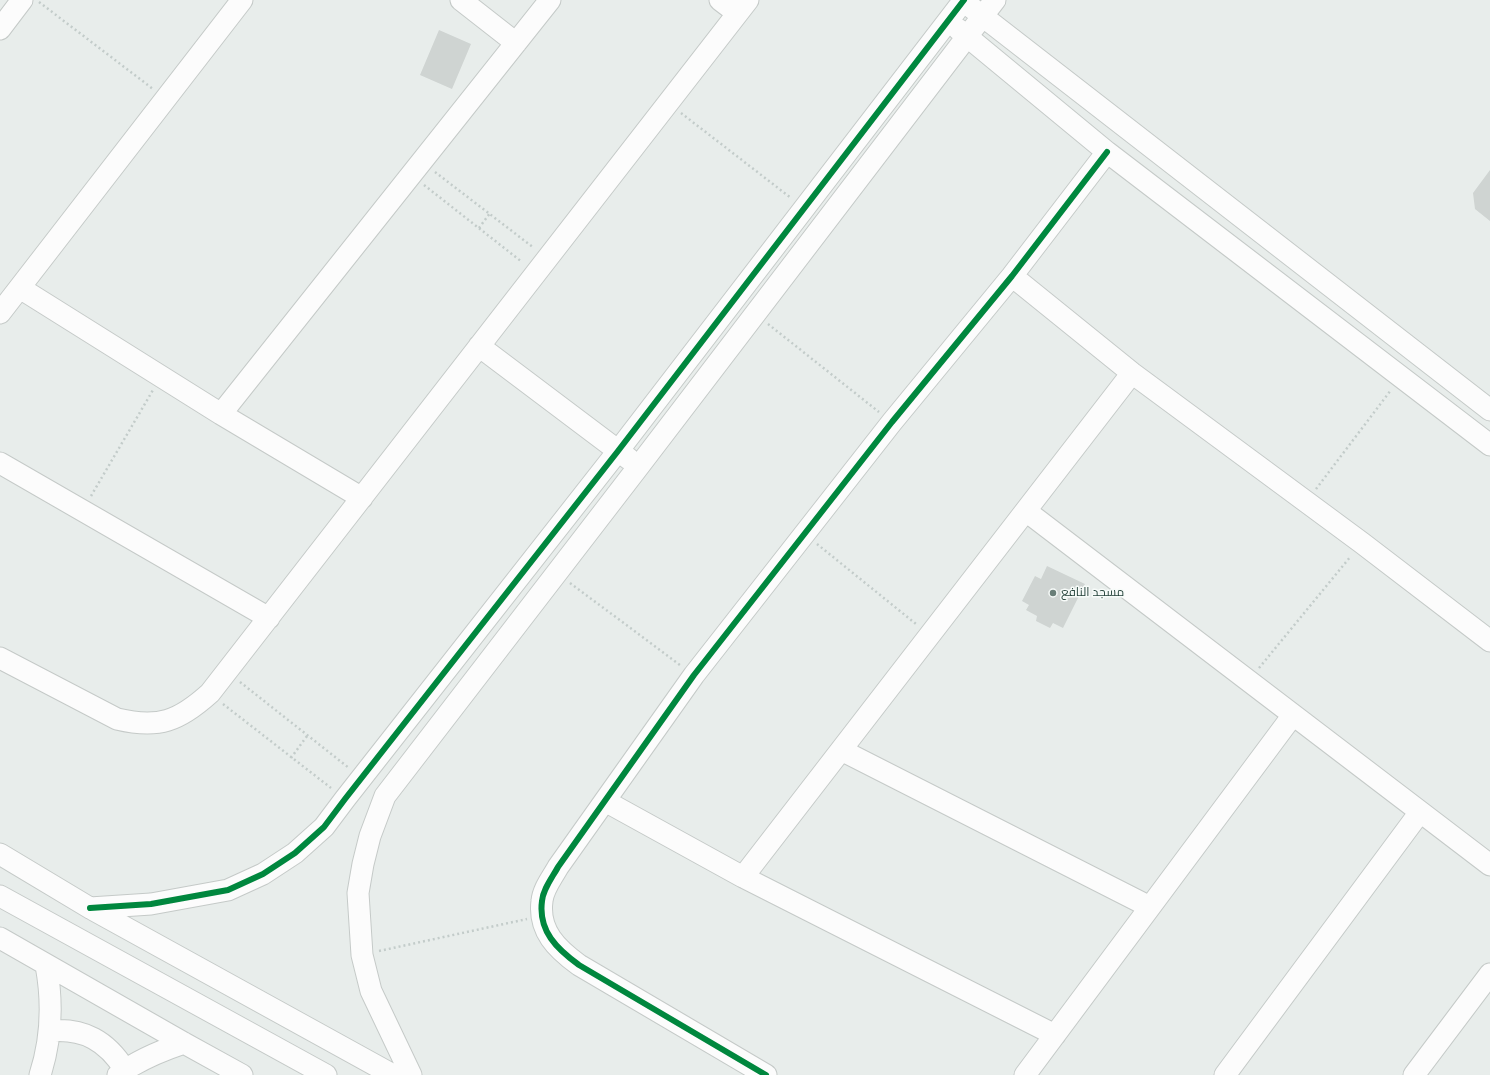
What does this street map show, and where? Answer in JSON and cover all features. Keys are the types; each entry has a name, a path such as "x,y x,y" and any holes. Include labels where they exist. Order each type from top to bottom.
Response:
{"street":[{"path":"0,29 22,0"},
{"path":"0,313 242,0"},
{"path":"462,0 516,43"},
{"path":"221,414 550,0"},
{"path":"0,658 117,719 132,723 148,724 164,722 193,709 210,693 227,672 742,7 720,0"},
{"path":"90,908 151,904 228,890 263,874 295,852 324,827 618,451 963,1 989,8 1490,410"},
{"path":"411,1075 371,990 362,955 358,893 370,836 385,796 989,8"},
{"path":"948,21 1107,152 1490,445"},
{"path":"766,1075 579,966 566,956 545,930 542,901 548,884 558,867 694,675 892,422 1012,276 1107,152"},
{"path":"1012,276 1132,373 1362,543 1490,642"},
{"path":"20,288 221,414 362,498"},
{"path":"479,346 639,466"},
{"path":"743,877 1132,373"},
{"path":"0,463 269,618"},
{"path":"1026,511 1490,865"},
{"path":"1026,1075 1293,715"},
{"path":"841,750 1150,907"},
{"path":"362,778 370,791 377,795 385,796"},
{"path":"605,801 743,877 1055,1035"},
{"path":"1225,1075 1420,812"},
{"path":"0,854 90,908 393,1075"},
{"path":"0,896 326,1075"},
{"path":"0,938 242,1075"},
{"path":"40,1075 47,1053 50,1031 51,998 46,965"},
{"path":"1414,1075 1490,974"},
{"path":"50,1031 73,1031 94,1038 104,1044 112,1052 121,1072 153,1054 184,1043"}],"path":[{"path":"37,0 166,99"},
{"path":"668,103 805,208"},
{"path":"416,168 490,213 542,266"},
{"path":"416,168 479,228 542,266"},
{"path":"479,228 490,213"},
{"path":"755,314 892,422"},
{"path":"82,510 162,376"},
{"path":"1306,502 1401,376"},
{"path":"805,534 930,635"},
{"path":"1249,681 1362,543"},
{"path":"556,574 694,675"},
{"path":"227,672 362,778"},
{"path":"210,693 345,799"},
{"path":"291,758 307,736"},
{"path":"362,955 543,915"}],"building":[{"path":"439,30 471,44 452,89 420,75"},
{"path":"1490,170 1490,221 1475,209 1473,193"},
{"name":"مسجد النافع","path":"1047,566 1085,584 1063,628 1053,623 1050,628 1036,621 1037,616 1026,610 1029,605 1022,601 1035,576 1041,579"}],"cycle path":[{"path":"90,908 151,904 228,890 263,874 295,853 324,827 618,451 964,0"},
{"path":"766,1075 571,959 557,946 546,930 542,912 544,892 558,867 694,675 892,422 1012,276 1107,152"}],"place":[{"name":"مسجد النافع","path":"1053,593"}]}
